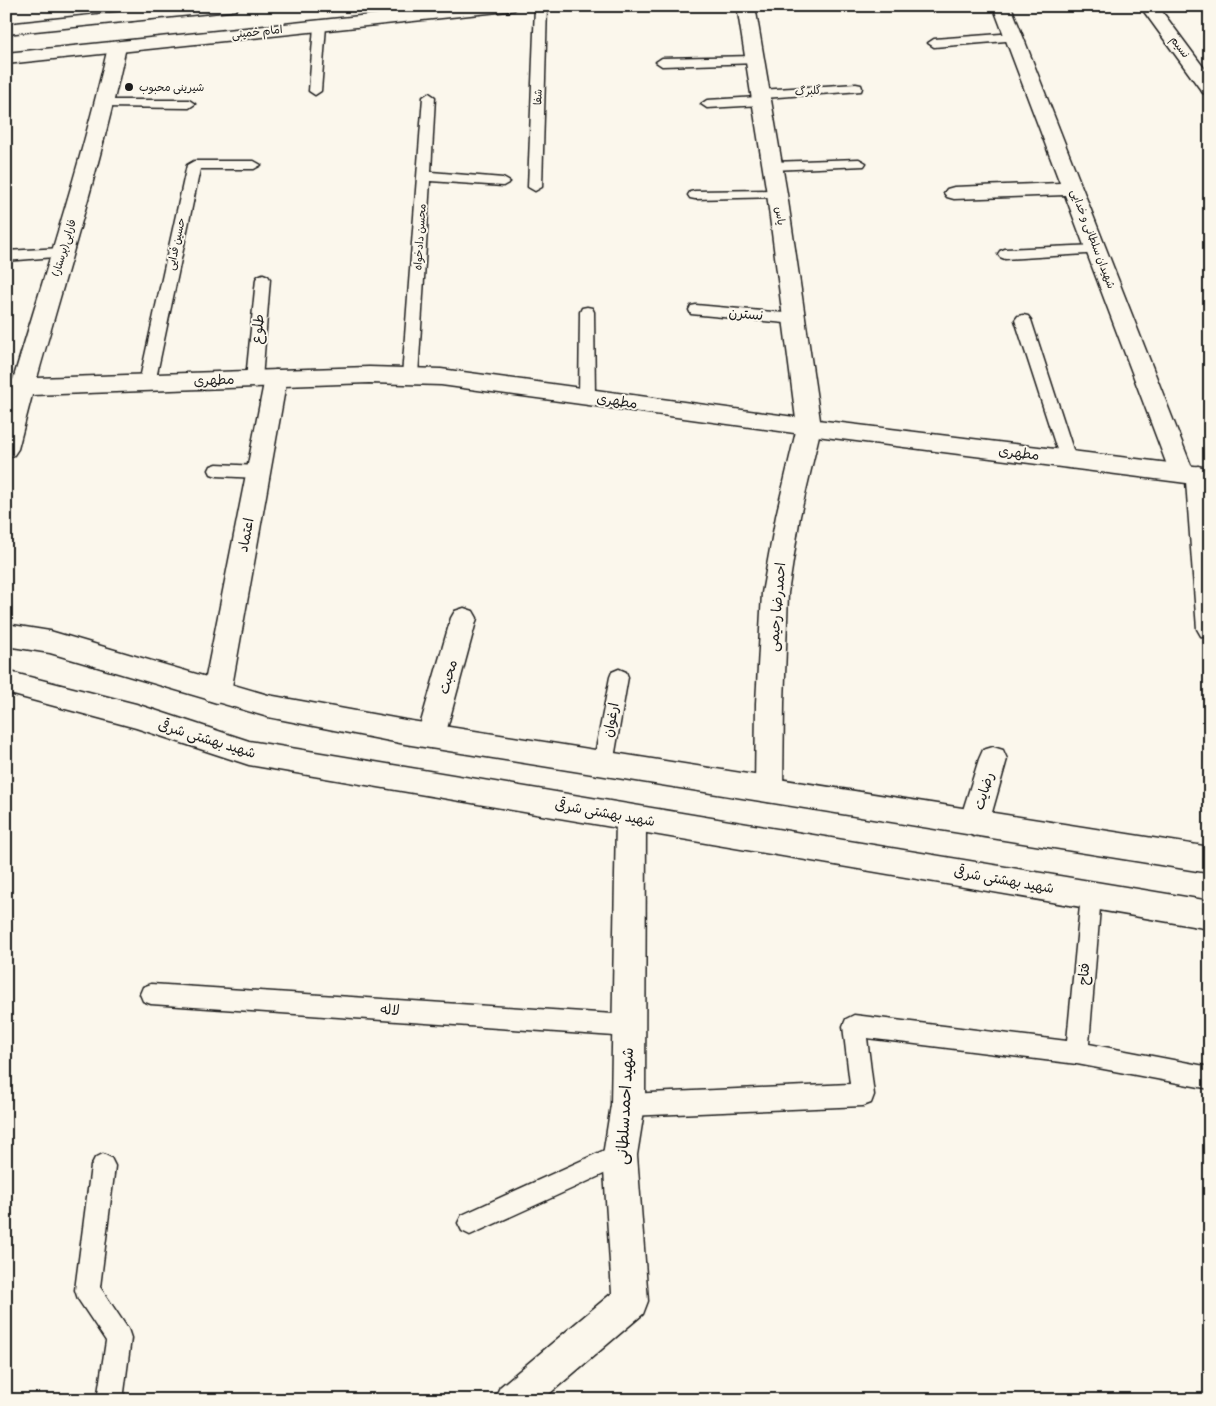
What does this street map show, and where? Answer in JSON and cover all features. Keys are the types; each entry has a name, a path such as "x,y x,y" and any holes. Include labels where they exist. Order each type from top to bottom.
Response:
{"street":[{"path":"6,29 132,11 230,6"},
{"path":"244,34 291,20 395,6"},
{"name":"امام خمینی","path":"6,58 508,6"},
{"name":"یاس","path":"746,6 796,319 809,427"},
{"name":"شهیدان سلطانی و خدایی","path":"1002,6 1097,250 1197,475 1210,629"},
{"name":"نسیم","path":"1149,6 1210,90"},
{"name":"(پرستار)فارابی","path":"6,449 14,388 62,253 106,104 118,47"},
{"path":"954,194 1073,188"},
{"name":"مطهری","path":"14,388 369,375 441,377 809,427 1197,475"},
{"name":"اعتماد","path":"217,692 258,472 265,379"},
{"name":"احمدرضا رحیمی","path":"769,790 770,703 775,593 788,516 809,427"},
{"name":"محبت","path":"431,736 464,618"},
{"path":"6,635 50,642 268,706 431,736 1210,860"},
{"name":"شهید بهشتی شرقی","path":"6,682 136,716 249,753 1210,915"},
{"name":"رضایت","path":"974,822 993,759"},
{"name":"شهید احمدسلطانی","path":"513,1400 630,1301 620,1155 628,1105 631,818"}],"lane":[{"name":"شفا","path":"535,187 541,6"},
{"path":"315,92 320,26"},
{"path":"934,43 1014,36"},
{"path":"662,62 755,60"},
{"name":"گلبرگ","path":"707,104 856,88"},
{"name":"محسن دادخواه","path":"410,376 429,98"},
{"path":"106,104 189,104"},
{"path":"772,166 859,163"},
{"name":"حسین فدایی","path":"146,383 194,165 254,165"},
{"path":"424,176 503,182"},
{"path":"695,195 777,194"},
{"path":"1005,254 1097,250"},
{"path":"6,256 62,253"},
{"name":"طلوع","path":"263,279 265,379"},
{"name":"نسترن","path":"696,310 796,319"},
{"path":"587,312 587,397"},
{"path":"1023,320 1068,459"},
{"path":"216,470 258,472"},
{"name":"ارغوان","path":"603,764 619,677"},
{"name":"فتاح","path":"1077,1053 1091,895"},
{"name":"لاله","path":"151,994 629,1026"},
{"path":"628,1105 863,1095 854,1026 1077,1053 1210,1078"},
{"path":"470,1223 620,1155"},
{"path":"103,1166 87,1290 119,1338 110,1400"}],"place":[{"name":"شیرینی محبوب","path":"129,87"}]}
